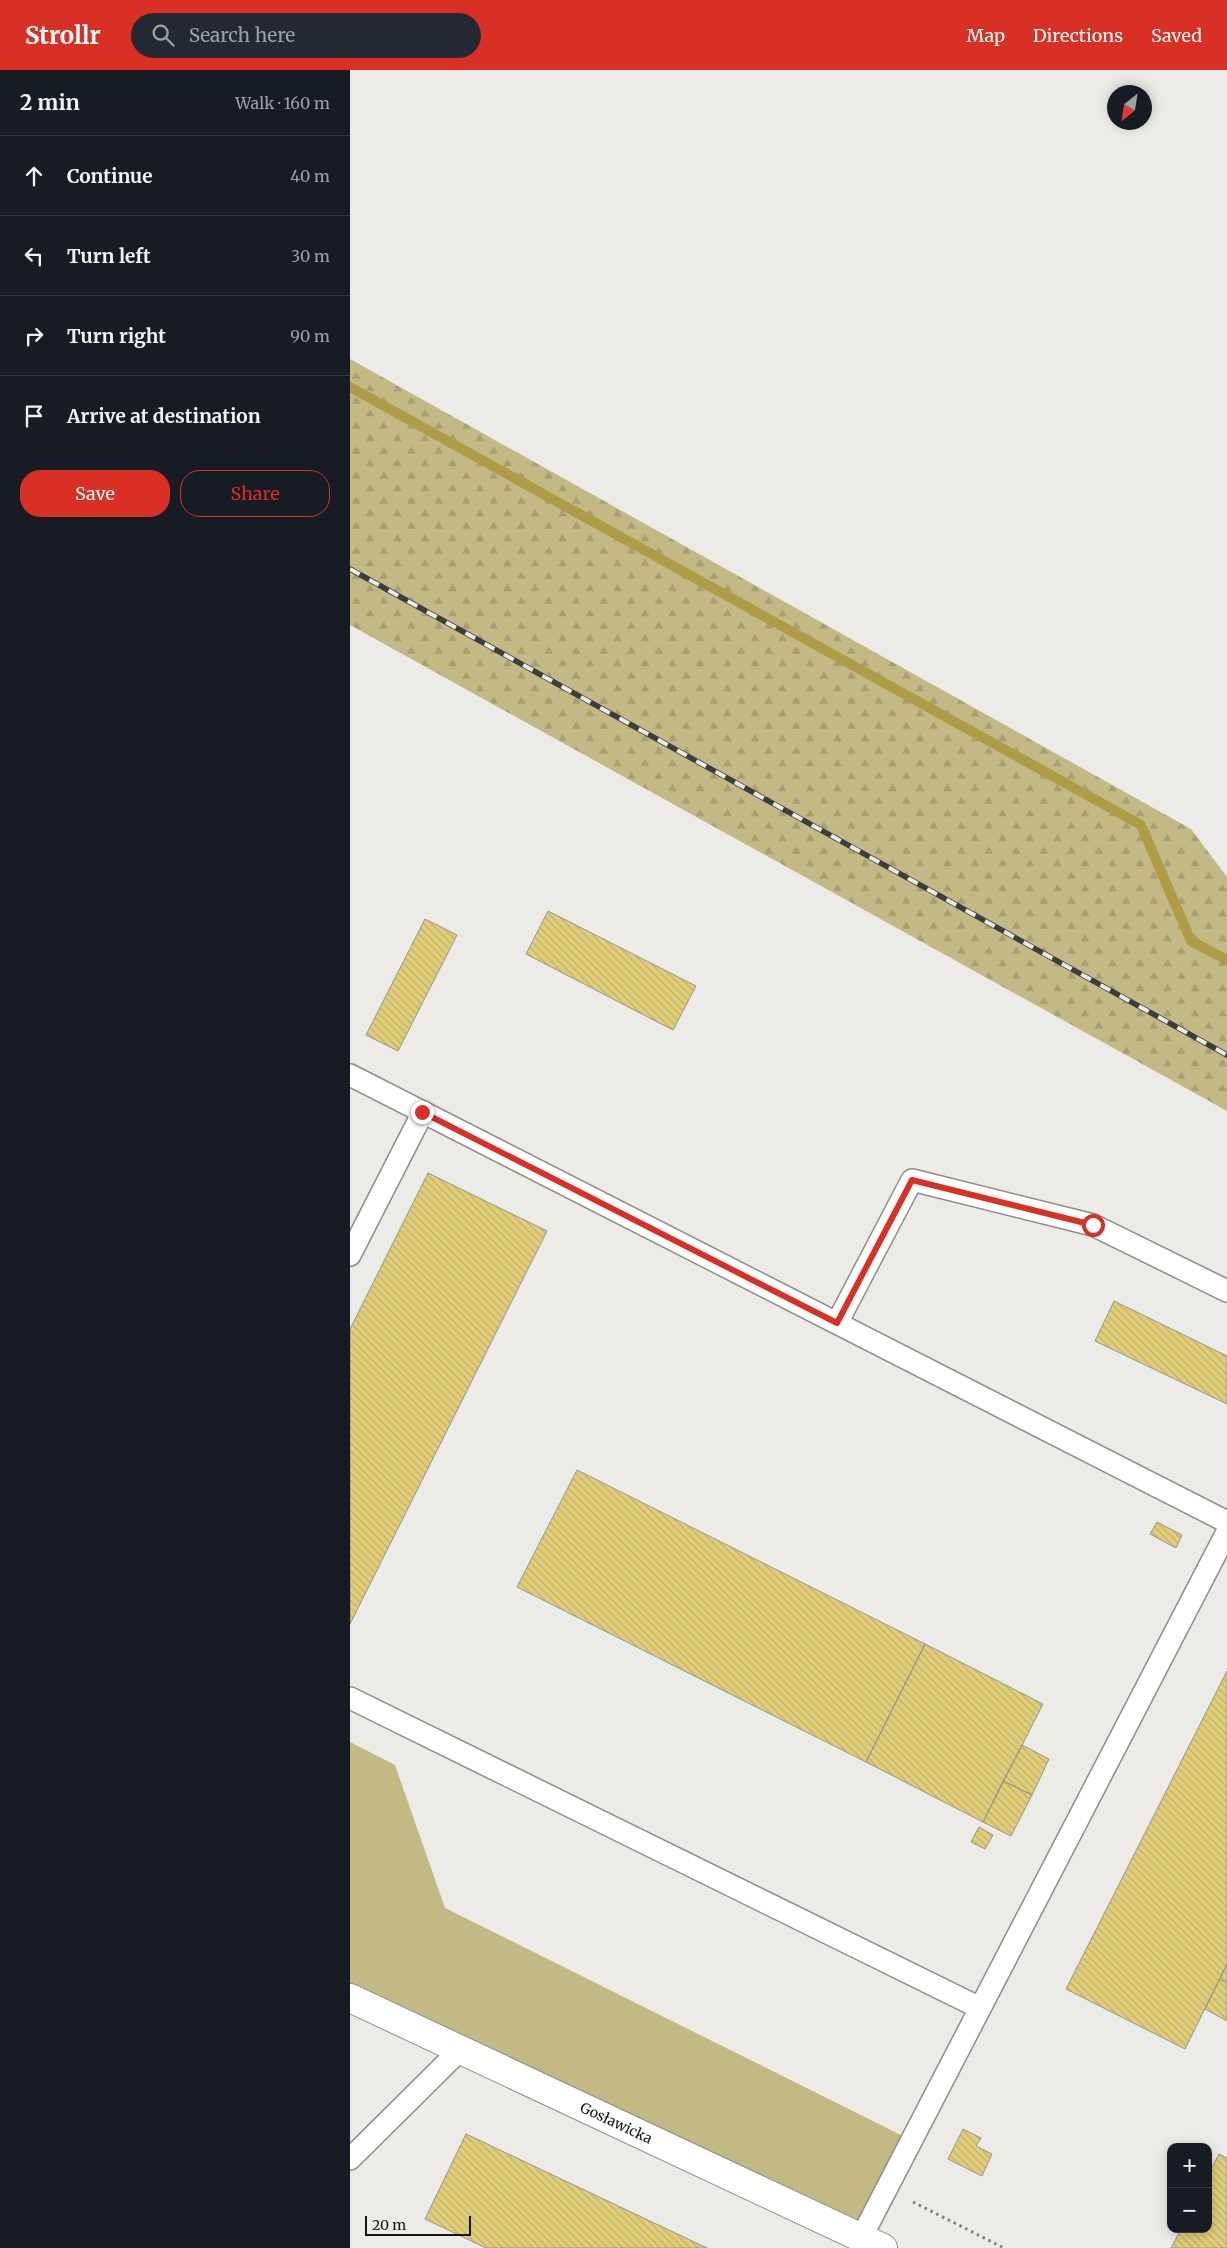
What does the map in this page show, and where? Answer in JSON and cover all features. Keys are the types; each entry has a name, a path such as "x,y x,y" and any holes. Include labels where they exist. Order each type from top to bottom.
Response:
{"street":[{"name":"Gosławicka","path":"350,1998 872,2243"}],"lane":[{"path":"350,1075 1227,1522"},
{"path":"350,1255 422,1112"},
{"path":"837,1323 912,1180 1093,1225 1227,1291"},
{"path":"872,2243 887,2189 1227,1532"},
{"path":"350,1698 980,2008"},
{"path":"350,2159 461,2050"}],"path":[{"path":"887,2189 1004,2248"}],"green space":[{"path":"350,359 1191,829 1227,877 1227,1111 350,625"},
{"path":"350,1742 395,1765 445,1908 911,2140 861,2238 350,1998"}],"building":[{"path":"548,911 696,986 673,1030 526,954"},
{"path":"425,919 457,935 398,1051 366,1035"},
{"path":"428,1173 547,1231 350,1624 350,1329"},
{"path":"1114,1301 1227,1356 1227,1404 1095,1341"},
{"path":"577,1470 925,1644 866,1762 517,1587"},
{"path":"1157,1522 1182,1535 1176,1548 1150,1534"},
{"path":"925,1644 1043,1704 983,1822 866,1762"},
{"path":"1227,1671 1227,1964 1185,2049 1066,1989"},
{"path":"1022,1745 1049,1759 1032,1795 1003,1781"},
{"path":"1003,1781 1032,1795 1011,1836 983,1822"},
{"path":"979,1827 993,1835 985,1849 971,1842"},
{"path":"1227,1964 1227,1983 1220,1979"},
{"path":"1220,1979 1227,1983 1227,2021 1205,2009"},
{"path":"963,2129 981,2138 976,2146 992,2154 982,2176 948,2159"},
{"path":"466,2134 707,2248 486,2248 425,2219"},
{"path":"1219,2154 1227,2158 1227,2248 1171,2248 1179,2233 1212,2233 1212,2167"}],"waterway":[{"path":"350,387 1141,825 1191,941 1227,960"}],"railway":[{"path":"350,569 1227,1055"}],"route":[{"path":"422,1112 837,1323 912,1180 1093,1225"}]}
